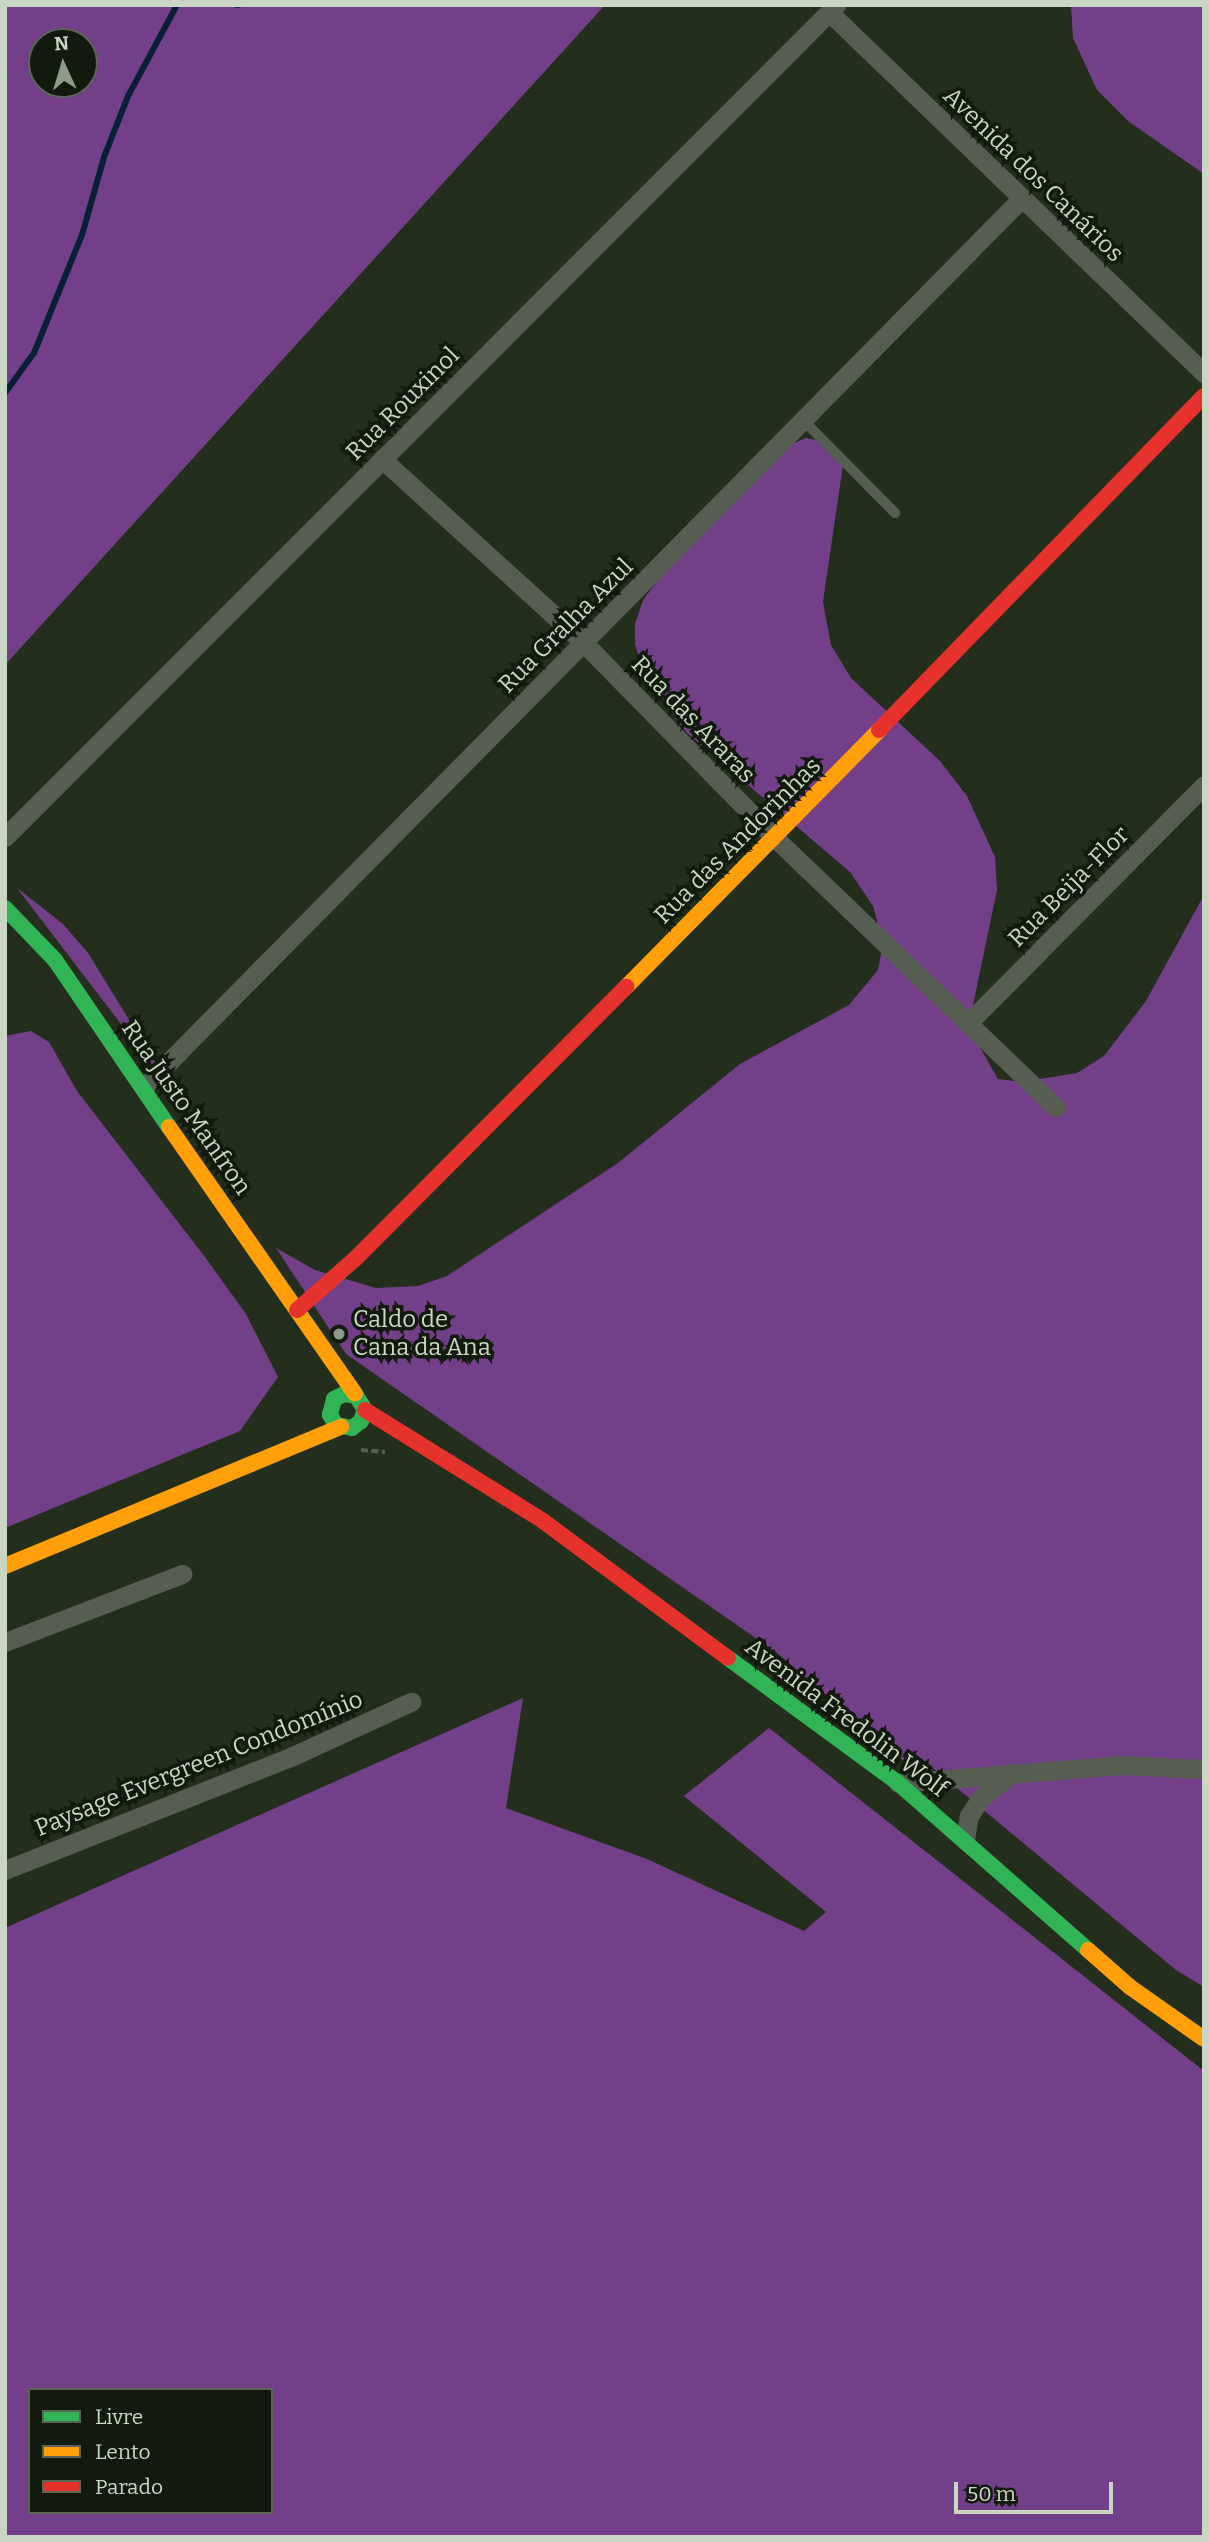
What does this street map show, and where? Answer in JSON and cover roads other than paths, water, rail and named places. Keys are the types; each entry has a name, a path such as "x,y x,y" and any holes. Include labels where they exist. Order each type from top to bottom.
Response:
{"main road":[{"name":"Rua das Andorinhas","path":"297,1310 356,1258 775,838 1204,396"},
{"name":"Rua Justo Manfron","path":"5,908 55,960 145,1086 297,1310 317,1344 356,1396"},
{"name":"Rua Justo Manfron","path":"317,1344 330,1407"},
{"path":"5,1566 361,1421 365,1410 356,1396 344,1394 330,1407 216,1480"},
{"path":"330,1407 332,1420 346,1427"},
{"name":"Avenida Fredolin Wolf","path":"365,1410 543,1521 898,1783 1130,1987 1204,2039"},
{"name":"Avenida Fredolin Wolf","path":"346,1427 441,1458"}],"street":[{"name":"Avenida dos Canários","path":"832,8 1021,199 1204,373"},
{"name":"Rua Rouxinol","path":"5,837 832,8"},
{"name":"Rua Gralha Azul","path":"145,1086 1021,199"},
{"name":"Rua das Araras","path":"383,459 584,643 775,838 1056,1107"},
{"name":"Rua Beija-Flor","path":"968,1023 1204,785"},
{"path":"5,1642 182,1574"},
{"name":"Paysage Evergreen Condomínio","path":"5,1870 295,1755 411,1702"},
{"path":"898,1783 1120,1765 1204,1769"},
{"path":"965,1840 970,1816 980,1799 1012,1773"}],"lane":[{"path":"803,420 895,513"}],"waterway":[{"path":"5,393 34,353 82,235 104,157 128,96 177,5"}],"place":[{"name":"Caldo de Cana da Ana","path":"339,1334"}]}
